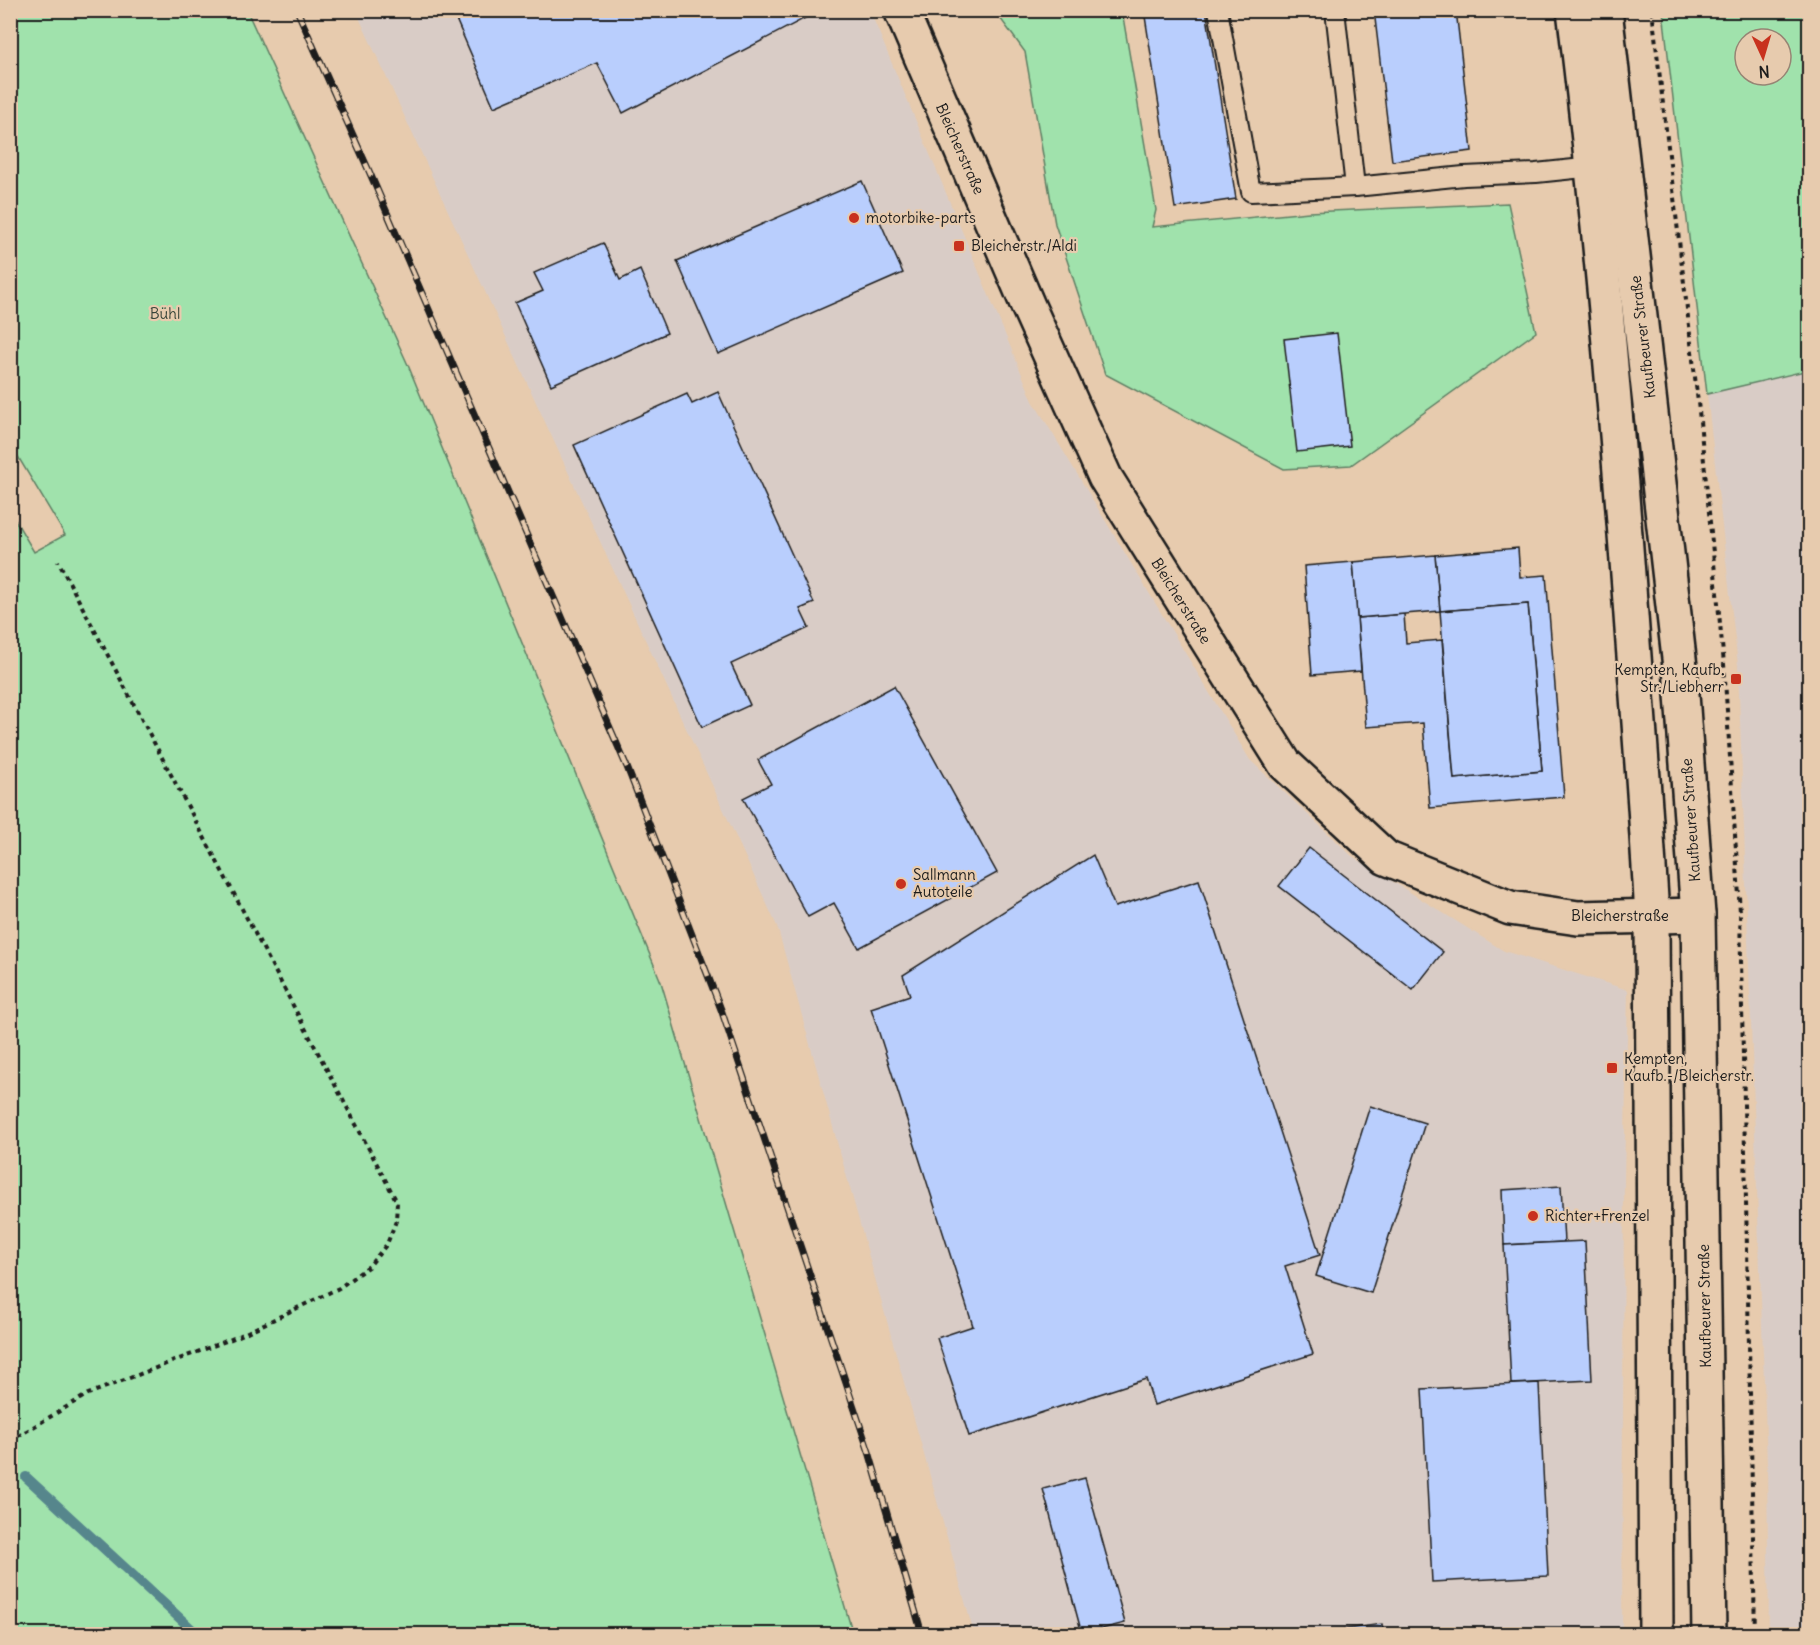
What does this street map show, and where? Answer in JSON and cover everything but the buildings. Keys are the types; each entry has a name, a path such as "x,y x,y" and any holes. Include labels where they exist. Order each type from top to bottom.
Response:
{"main road":[{"name":"Bleicherstraße","path":"901,10 1014,274 1105,477 1285,764 1386,858 1510,908 1578,918 1698,915"},
{"path":"1574,10 1593,167 1617,412 1652,917 1656,1635"},
{"name":"Kaufbeurer Straße","path":"1605,10 1680,667 1698,915 1709,1635"}],"lane":[{"path":"1218,10 1251,192 1355,187 1464,176 1536,173 1593,167"},
{"path":"1335,10 1355,187"}],"path":[{"path":"10,1441 88,1394 239,1336 339,1288 369,1266 387,1244 396,1221 397,1202 58,561"}],"shaded area":[{"path":"356,11 870,11 1033,401 1250,760 1352,856 1504,951 1628,990 1624,1180 1622,1634 974,1634 777,926"},
{"path":"1809,370 1809,1634 1769,1634 1767,1464 1738,665 1707,394"}],"green space":[{"name":"Bühl","path":"11,10 247,11 408,365 661,982 853,1634 11,1634 11,513 34,552 65,535 11,445"},
{"path":"995,11 1122,11 1156,210 1152,227 1309,212 1508,203 1536,332 1351,465 1284,469 1105,374 1055,224 1025,52"},
{"path":"1663,11 1809,11 1809,370 1707,394"}],"waterway":[{"path":"26,1477 197,1634"}],"railway":[{"path":"297,10 627,767 722,1012 870,1455 922,1634"}],"place":[{"name":"motorbike-parts","path":"854,218"},
{"name":"Bleicherstr./Aldi","path":"959,246"},
{"name":"Kempten, Kaufb. Str./Liebherr","path":"1736,679"},
{"name":"Sallmann Autoteile","path":"901,884"},
{"name":"Kempten, Kaufb.-/Bleicherstr.","path":"1612,1068"},
{"name":"Richter+Frenzel","path":"1533,1216"}]}
